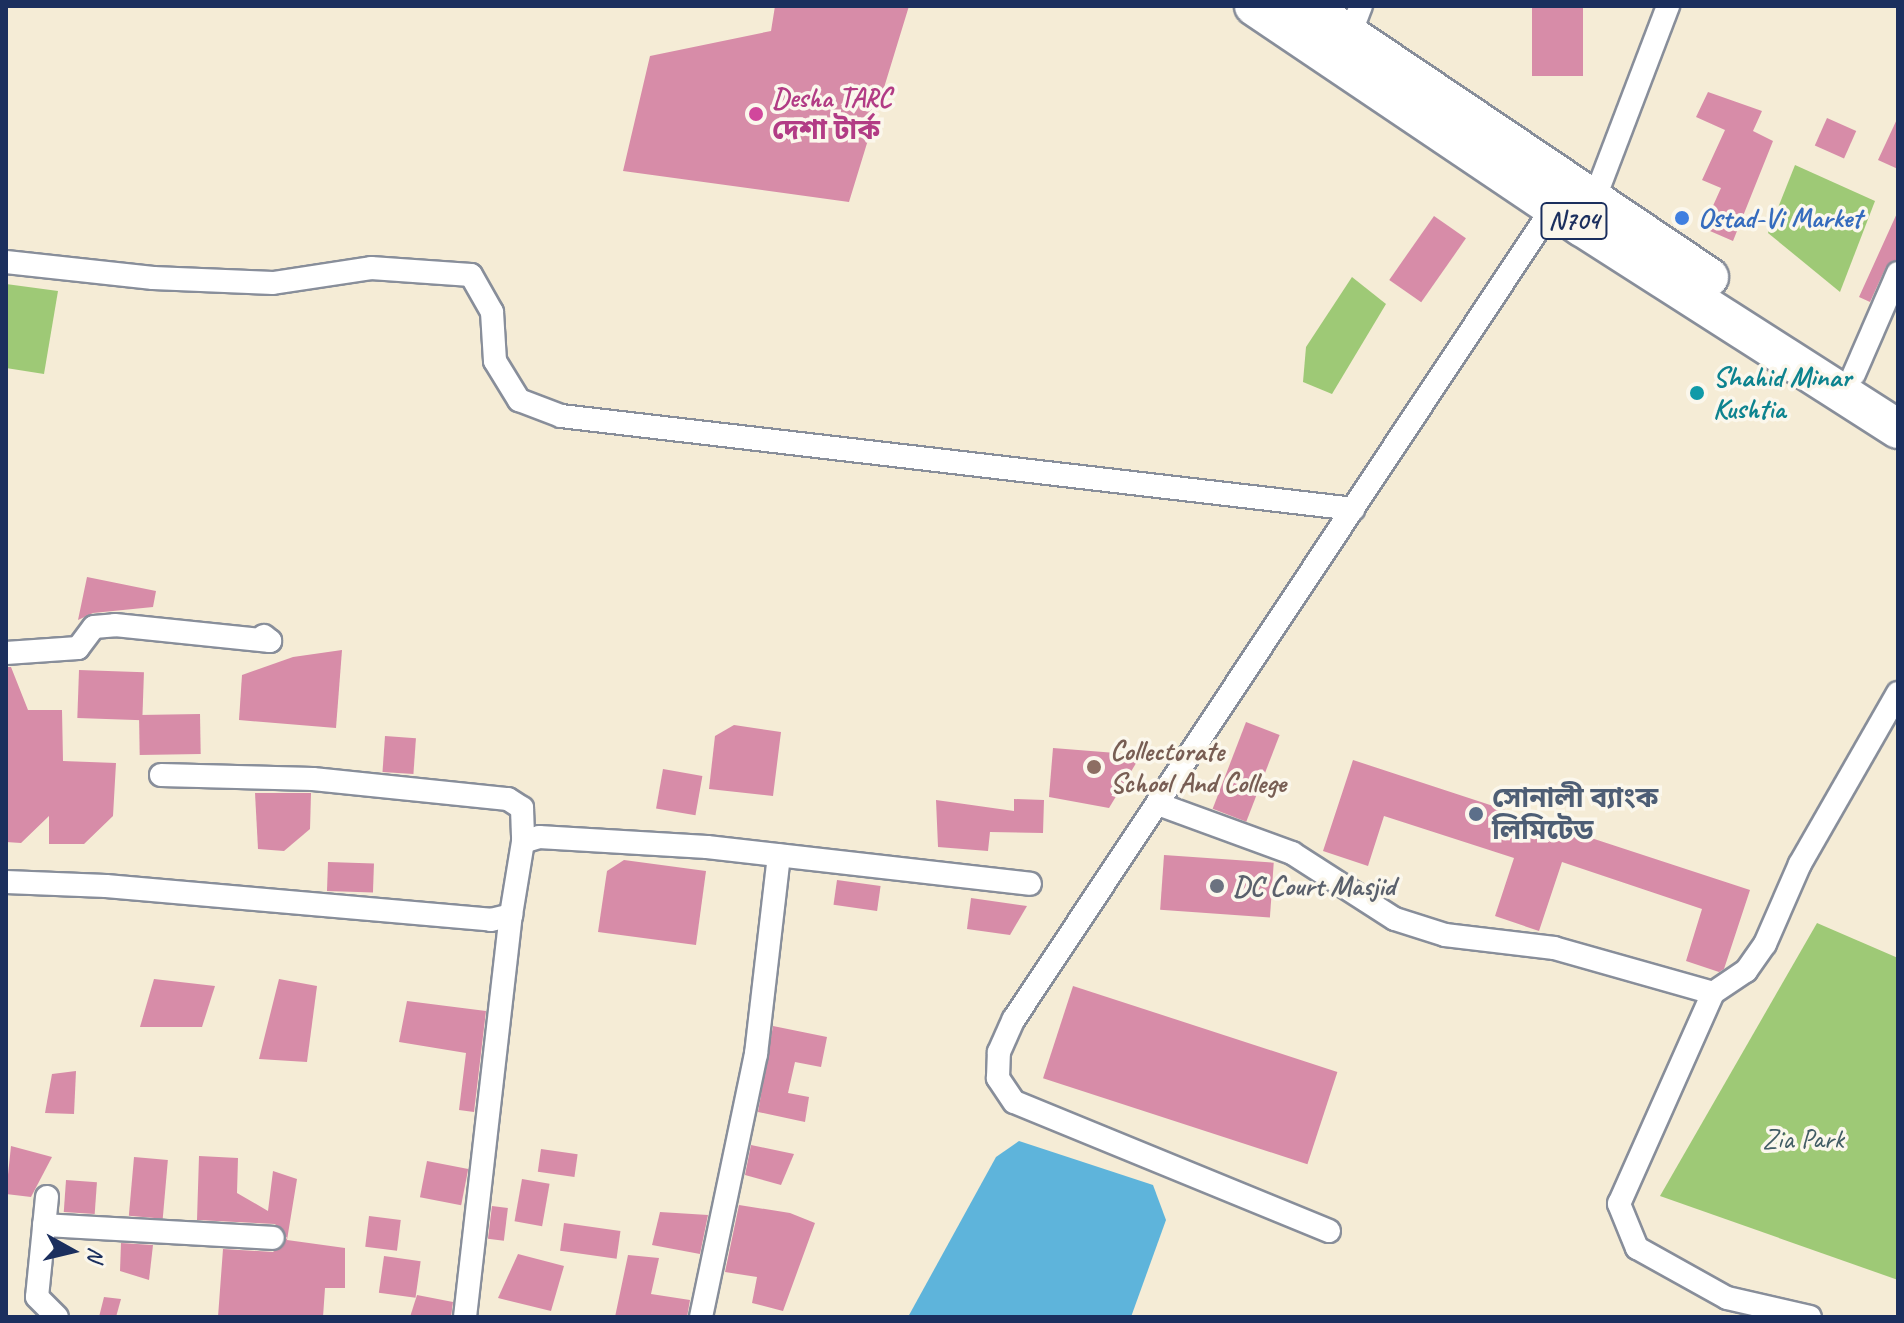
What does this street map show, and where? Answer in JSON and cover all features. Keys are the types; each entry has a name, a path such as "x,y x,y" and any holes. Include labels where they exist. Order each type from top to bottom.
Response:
{"highway":[{"name":"N704","path":"1254,6 1572,197 1898,404"},
{"name":"N704","path":"1307,6 1355,21 1572,197 1898,429"}],"street":[{"path":"1329,1231 1014,1102 998,1078 999,1052 1014,1019 1354,509 1572,197 1668,6"},
{"path":"6,262 153,278 273,283 371,268 471,275 492,312 495,361 519,400 561,416 1354,509"},
{"path":"1854,374 1898,273"},
{"path":"6,653 78,648 94,627 115,625 270,641 264,636"},
{"path":"1810,1317 1727,1298 1637,1248 1619,1204 1713,993 1746,971 1765,944 1800,864 1898,693"},
{"path":"161,775 313,779 508,799 522,808 523,842 511,915 465,1317"},
{"path":"1158,804 1292,853 1395,919 1445,935 1554,948 1713,993"},
{"path":"523,842 539,837 779,855 1030,884"},
{"path":"701,1317 756,1054 779,855"},
{"path":"6,882 106,886 491,920 511,915"},
{"path":"47,1197 37,1297 57,1317"},
{"path":"44,1225 273,1238"}],"green space":[{"path":"1795,165 1875,201 1840,292 1768,233"},
{"path":"1352,277 1386,304 1332,394 1303,382 1306,347"},
{"path":"6,284 58,291 44,374 6,368"},
{"name":"Zia Park","path":"1817,923 1898,958 1898,1280 1660,1196"}],"water":[{"path":"1019,1141 1153,1185 1166,1220 1131,1317 908,1317 996,1157"}],"building":[{"name":"Desha TARC দেশা টার্ক","path":"775,6 909,6 849,202 623,171 650,56 771,31"},
{"path":"1532,6 1583,6 1583,76 1532,76"},
{"path":"1708,92 1762,111 1753,131 1773,141 1733,241 1703,228 1721,188 1702,180 1725,130 1696,117"},
{"path":"1898,117 1898,169 1878,160"},
{"path":"1827,118 1856,131 1844,158 1815,145"},
{"path":"1898,211 1898,259 1886,267 1870,302 1859,297"},
{"path":"1434,216 1466,238 1421,302 1389,280"},
{"path":"87,577 156,591 153,607 93,613 78,620"},
{"path":"342,650 336,728 239,720 242,675 293,657"},
{"path":"6,667 11,667 28,710 62,710 63,761 116,763 113,816 84,844 49,844 49,816 21,843 6,842"},
{"path":"79,670 144,672 142,720 77,718"},
{"path":"200,714 201,754 140,755 139,715"},
{"path":"1246,722 1280,735 1246,822 1213,809"},
{"path":"734,725 781,732 773,796 709,789 715,736"},
{"path":"385,736 416,738 413,774 382,772"},
{"path":"1053,748 1141,755 1109,808 1049,797"},
{"path":"1353,760 1750,890 1724,969 1719,972 1686,961 1702,909 1562,862 1539,931 1495,916 1514,858 1384,816 1368,866 1323,851"},
{"path":"663,769 702,776 695,815 656,808"},
{"path":"255,793 311,793 310,829 284,851 258,849"},
{"path":"1014,799 1044,800 1043,833 990,832 988,851 938,847 936,800 1014,811"},
{"name":"DC Court Masjid","path":"1164,855 1274,863 1270,918 1160,910"},
{"path":"624,860 706,871 696,945 598,932 607,871"},
{"path":"328,862 374,864 373,893 327,891"},
{"path":"837,880 881,886 877,911 834,905"},
{"path":"971,898 1027,906 1010,935 967,929"},
{"path":"154,979 215,986 202,1027 140,1027"},
{"path":"279,979 317,986 307,1062 259,1059"},
{"path":"1073,986 1337,1072 1307,1164 1043,1078"},
{"path":"407,1001 486,1011 474,1112 459,1110 466,1053 399,1042"},
{"path":"773,1026 827,1037 821,1067 795,1062 788,1093 809,1097 805,1122 758,1112"},
{"path":"76,1071 74,1114 45,1113 52,1074"},
{"path":"751,1145 794,1154 781,1185 745,1175"},
{"path":"11,1146 52,1157 31,1197 6,1194"},
{"path":"541,1149 578,1154 574,1177 538,1172"},
{"path":"199,1156 238,1158 237,1193 268,1211 273,1171 297,1179 287,1240 345,1248 345,1288 325,1288 323,1317 218,1317 223,1249 273,1252 287,1238 275,1224 197,1220"},
{"path":"134,1157 168,1160 163,1219 129,1216"},
{"path":"427,1161 468,1169 461,1205 420,1197"},
{"path":"522,1179 550,1184 542,1226 515,1221"},
{"path":"66,1180 97,1182 95,1214 64,1212"},
{"path":"739,1205 790,1213 815,1223 783,1311 752,1303 757,1277 725,1272"},
{"path":"492,1206 508,1208 504,1241 488,1239"},
{"path":"660,1212 708,1215 700,1254 652,1245"},
{"path":"369,1216 401,1220 397,1251 365,1247"},
{"path":"564,1223 620,1231 617,1259 560,1251"},
{"path":"121,1243 153,1245 149,1280 120,1271"},
{"path":"518,1254 564,1266 551,1311 498,1298"},
{"path":"628,1255 659,1258 651,1294 690,1300 687,1317 615,1317"},
{"path":"384,1256 421,1261 415,1298 379,1293"},
{"path":"417,1295 453,1302 451,1317 410,1317"},
{"path":"104,1297 121,1299 116,1317 99,1317"}],"place":[{"name":"Desha TARC দেশা টার্ক","path":"756,114"},
{"name":"Ostad-Vi Market","path":"1682,218"},
{"name":"Shahid Minar Kushtia","path":"1697,393"},
{"name":"Collectorate School And College","path":"1094,767"},
{"name":"সোনালী ব্যাংক লিমিটেড","path":"1476,814"},
{"name":"DC Court Masjid","path":"1217,886"}]}
